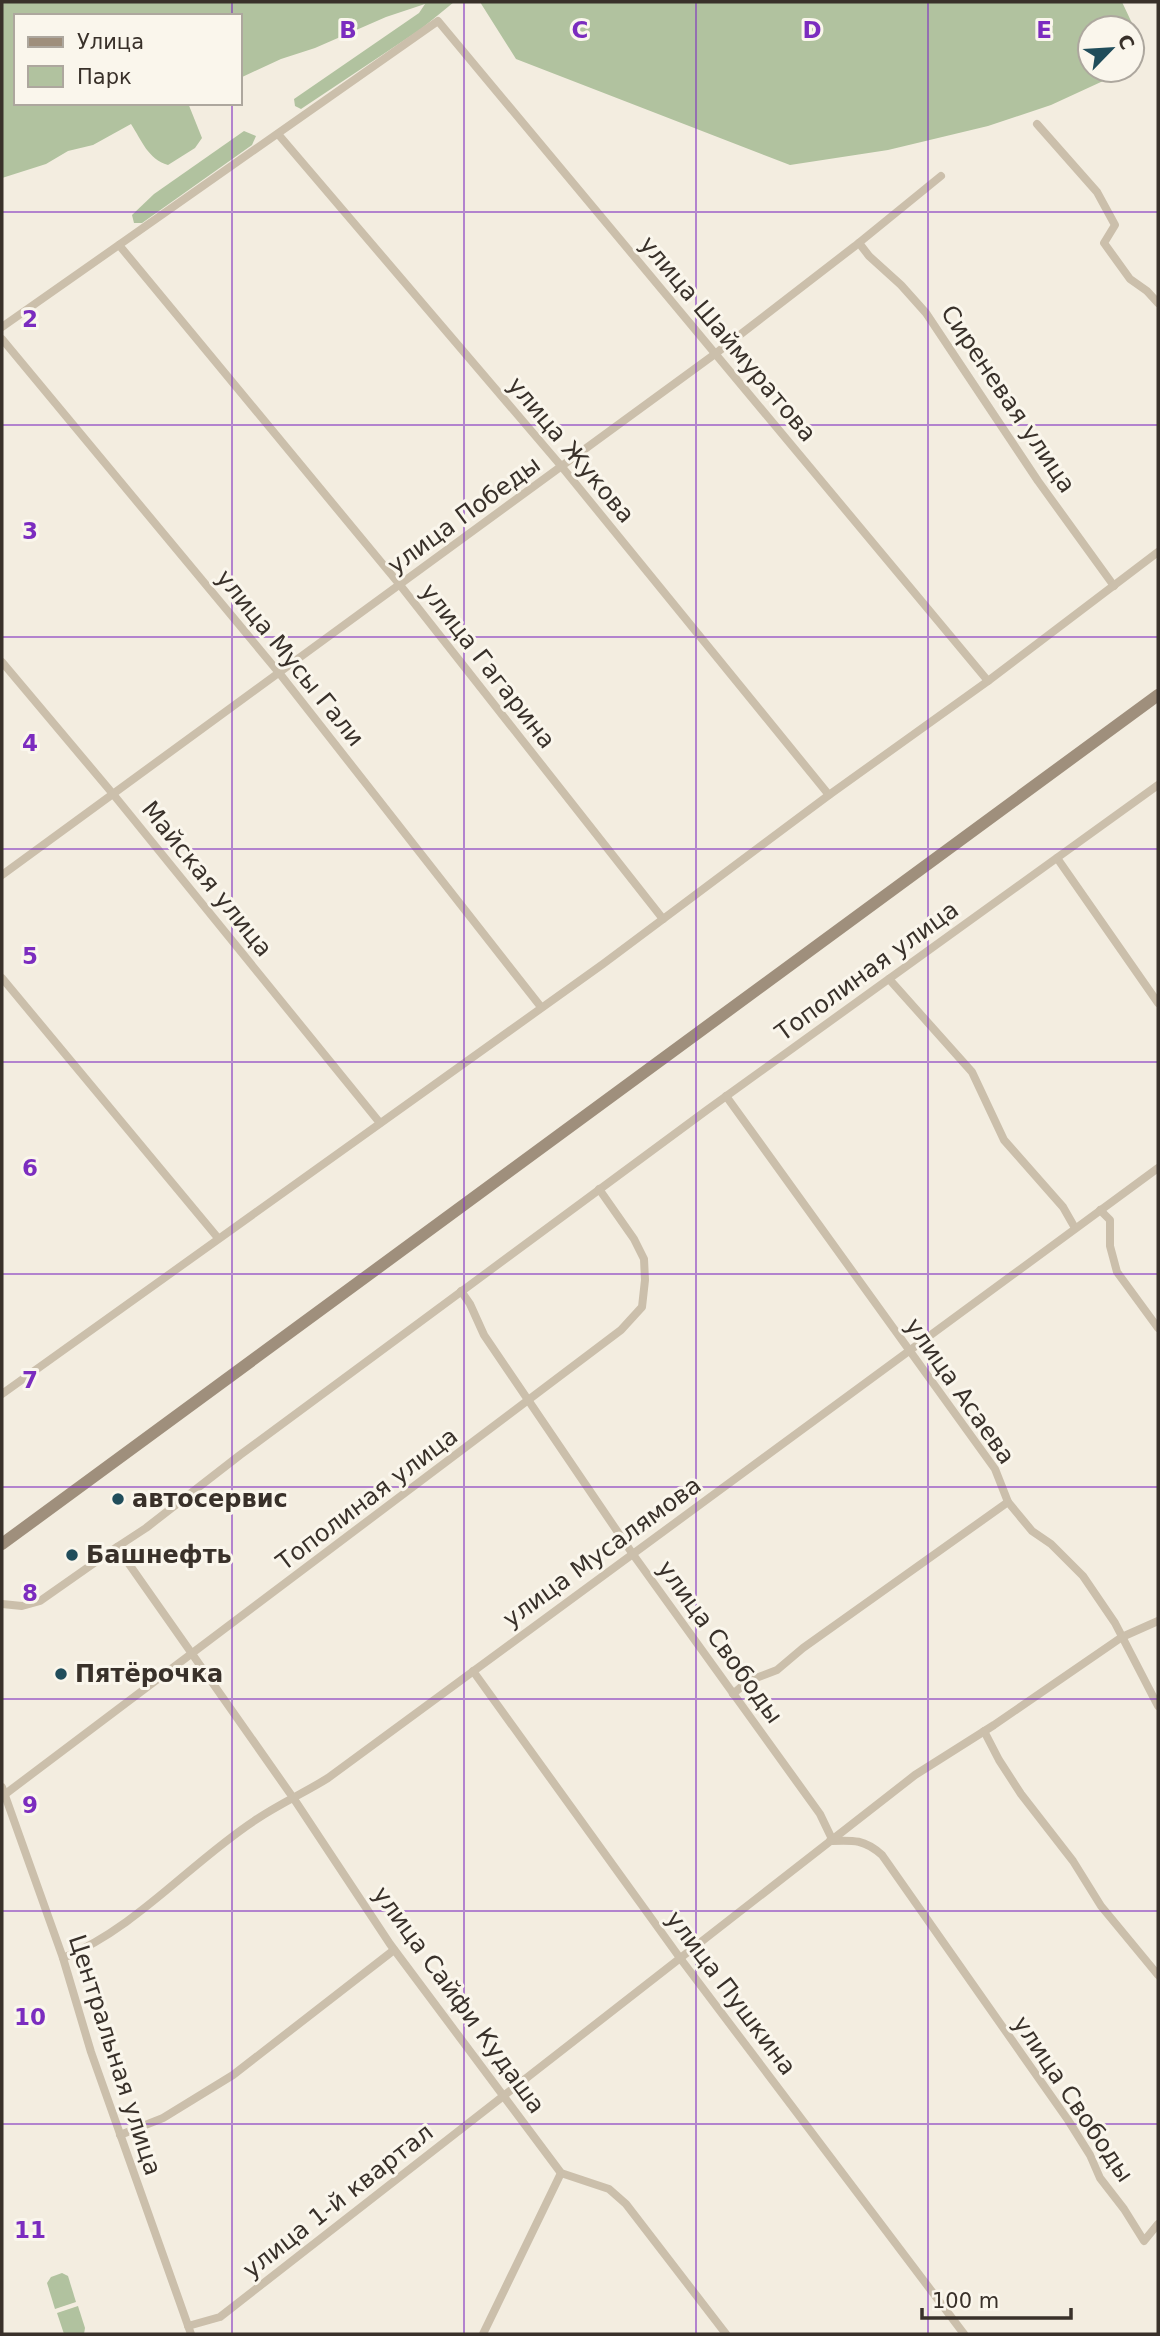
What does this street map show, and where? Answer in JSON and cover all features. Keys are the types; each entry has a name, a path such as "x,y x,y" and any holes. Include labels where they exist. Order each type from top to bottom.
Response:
{"main road":[{"path":"2,1544 1158,695"}],"street":[{"name":"улица Шаймуратова","path":"278,134 438,21 988,681"},
{"path":"1037,124 1097,192 1115,225 1104,243 1130,279 1158,303"},
{"path":"2,327 278,134"},
{"name":"улица Жукова","path":"278,134 562,467 829,795"},
{"name":"улица Победы","path":"2,875 715,355 941,176"},
{"name":"Сиреневая улица","path":"859,243 926,313 1038,481 1114,586"},
{"name":"улица Гагарина","path":"119,245 400,585 663,919"},
{"name":"улица Мусы Гали","path":"2,339 280,674 541,1007"},
{"path":"2,1394 663,919 988,681 1158,552"},
{"name":"Майская улица","path":"2,662 113,794 380,1123"},
{"name":"Тополиная улица","path":"2,1604 22,1606 40,1601 146,1528 599,1189 1158,785"},
{"path":"1057,858 1158,1003"},
{"path":"2,978 218,1238"},
{"path":"888,979 972,1072 1004,1140 1063,1206 1075,1228"},
{"name":"улица Асаева","path":"726,1096 995,1469 1008,1502 1032,1531 1051,1544 1083,1576 1122,1637 1158,1706"},
{"name":"улица Мусалямова","path":"63,1958 86,1949 112,1931 254,1821 328,1778 1158,1167"},
{"name":"Тополиная улица","path":"3,1791 192,1654 603,1345 642,1307 644,1259 634,1239 599,1189"},
{"path":"1100,1210 1110,1220 1110,1246 1117,1272 1158,1328"},
{"name":"улица Свободы","path":"461,1291 484,1335 528,1401 632,1553 820,1814 831,1840 869,1843 882,1855 1033,2069 1090,2155 1100,2178 1144,2241 1158,2224"},
{"path":"733,1694 748,1681 777,1671 813,1641 1008,1502"},
{"name":"улица Сайфи Кудаша","path":"117,1547 294,1799 394,1950 561,2173"},
{"name":"улица 1-й квартал","path":"189,2330 220,2317 915,1775 1122,1637 1158,1621"},
{"name":"улица Пушкина","path":"473,1671 680,1958 964,2334"},
{"path":"984,1731 1014,1783 1073,1861 1101,1906 1158,1975"},
{"name":"Центральная улица","path":"3,1791 63,1958 91,2052 189,2330"},
{"path":"120,2136 163,2118 233,2075 394,1950"},
{"path":"483,2334 561,2173 609,2189 626,2204 726,2334"}],"green space":[{"path":"2,2 454,2 421,29 301,109 295,106 294,99 419,13 425,4 386,17 242,77 242,14 14,14 14,105 189,105 202,138 195,148 168,165 150,154 131,124 93,145 68,151 46,164 2,178"},
{"path":"480,2 1122,2 1128,14 1076,14 1076,84 1097,84 1051,105 988,126 888,150 790,165 516,59"},
{"path":"244,131 256,136 252,145 142,223 134,223 132,215 154,194"},
{"path":"62,2273 68,2276 76,2302 55,2309 47,2283 51,2277"},
{"path":"78,2306 85,2328 84,2334 64,2334 57,2313"}],"place":[{"name":"автосервис","path":"118,1499"},
{"name":"Башнефть","path":"72,1555"},
{"name":"Пятёрочка","path":"61,1674"}]}
